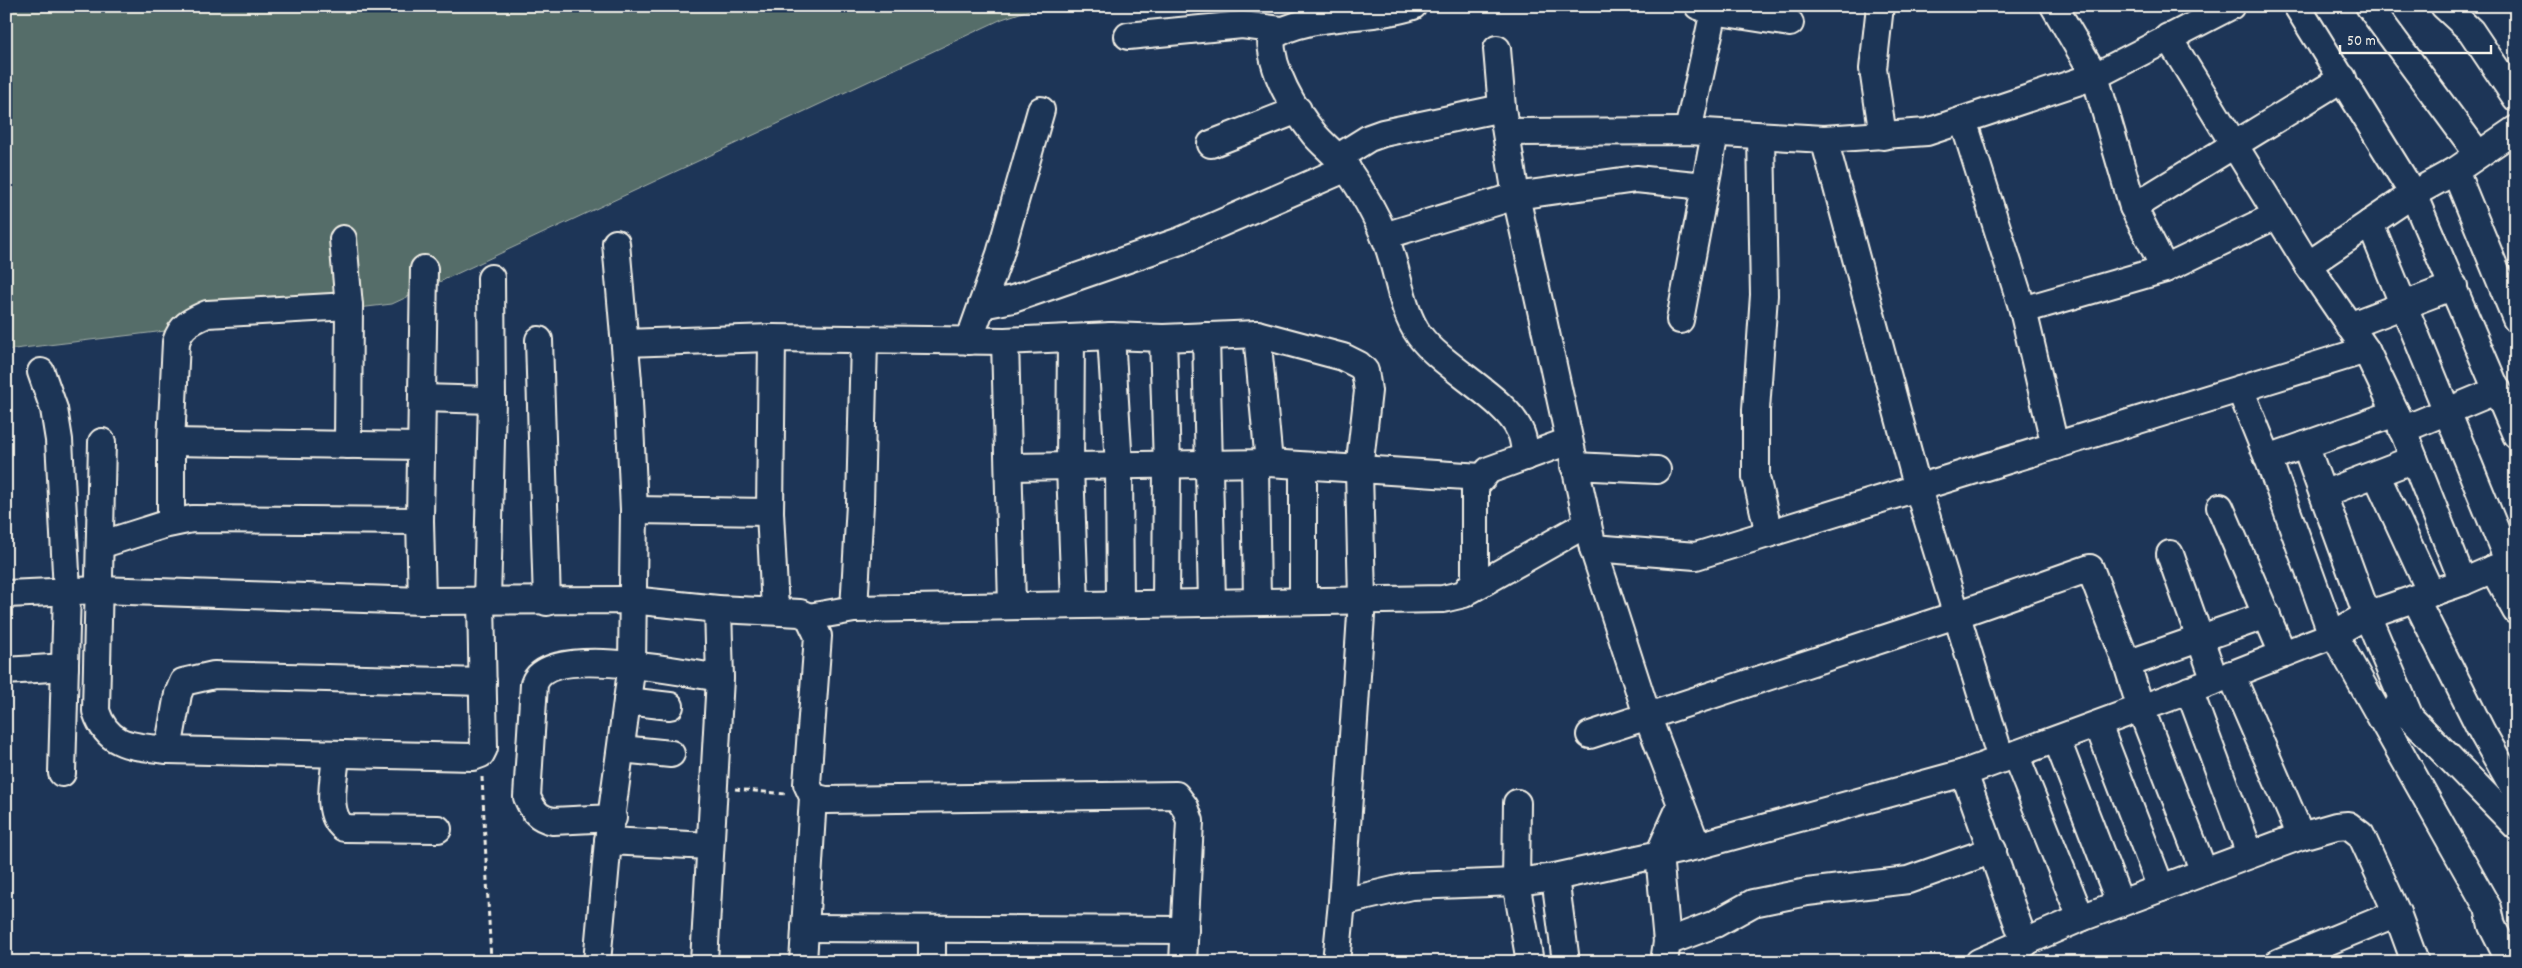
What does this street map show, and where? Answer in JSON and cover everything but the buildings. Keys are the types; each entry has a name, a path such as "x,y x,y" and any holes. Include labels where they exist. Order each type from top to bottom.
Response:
{"street":[{"path":"1413,6 1394,12 1298,25 1282,30 1271,38 1271,51 1277,71 1298,110 1314,134 1342,163 1384,236 1410,318 1418,334 1433,352 1503,408 1521,431 1526,457"},
{"path":"1880,6 1873,69 1883,136"},
{"path":"2054,6 2096,76 2133,207 2165,269"},
{"path":"1507,132 1688,131 1824,139 1927,132 2096,76 2168,37 2193,14 2231,6"},
{"path":"2298,6 2413,194 2454,286 2516,435"},
{"path":"2368,6 2478,154"},
{"path":"2444,6 2471,32 2516,98"},
{"path":"1688,131 1708,8 1790,23"},
{"path":"1128,36 1242,25 1282,30"},
{"path":"2168,37 2308,265 2366,350 2399,422 2463,582"},
{"path":"1497,49 1502,108 1516,196 1591,536 1648,718 1696,846"},
{"path":"2133,207 2343,78"},
{"path":"982,304 1013,299 1180,241 1342,163 1370,138 1384,132 1502,108"},
{"path":"969,341 1000,254 1041,110"},
{"path":"1211,144 1298,110"},
{"path":"1963,120 2023,310 2055,446"},
{"path":"2308,265 2413,194 2455,172 2516,129"},
{"path":"1680,320 1715,133"},
{"path":"1761,136 1764,295 1756,410 1756,477 1769,534"},
{"path":"1824,139 1918,489 1956,616 2009,757 2081,918"},
{"path":"2455,172 2516,319"},
{"path":"1384,236 1516,196 1636,179 1705,186"},
{"path":"2023,310 2165,269 2277,215"},
{"path":"2370,223 2402,306 2448,411 2506,564 2516,612"},
{"path":"343,239 349,306 348,444"},
{"path":"597,962 610,830 632,664 631,600 634,510 625,343 616,243"},
{"path":"422,601 420,521 424,269"},
{"path":"102,442 96,710 101,727 115,740 127,746 168,750 473,757 481,754 484,748 483,682 488,601 492,400 491,278"},
{"path":"2350,326 2454,286"},
{"path":"171,523 171,442 176,342 180,330 189,322 207,314 349,306"},
{"path":"625,343 772,338 864,341 1005,341 1111,336 1163,338 1257,334 1343,357 1359,365 1365,371 1368,391 1360,470 1362,600 1342,902 1336,962"},
{"path":"1257,334 1262,463 1257,602"},
{"path":"1111,336 1119,466 1120,604"},
{"path":"1206,336 1212,602"},
{"path":"772,338 770,512 775,610"},
{"path":"1071,338 1070,467 1075,604"},
{"path":"1163,338 1167,465 1166,603"},
{"path":"538,602 539,340"},
{"path":"854,609 860,504 864,341"},
{"path":"1005,341 1012,605"},
{"path":"6,594 99,590 422,601 538,602 631,600 718,609 775,610 800,613 809,617 854,609 1442,599 1464,594 1591,536 1696,556 2366,350"},
{"path":"41,372 54,409 59,440 67,592 62,773"},
{"path":"2240,389 2268,458 2332,635"},
{"path":"2268,458 2305,445 2448,411 2498,390"},
{"path":"422,398 492,400"},
{"path":"171,442 421,446"},
{"path":"2305,445 2367,615 2410,717"},
{"path":"1470,590 1475,580 1475,486 1480,477 1489,470 1526,457 1572,453 1657,470"},
{"path":"2323,494 2414,459"},
{"path":"1009,468 1262,463 1480,477"},
{"path":"1303,466 1303,601"},
{"path":"2376,474 2423,595 2482,732 2512,778"},
{"path":"2220,507 2283,654"},
{"path":"634,510 770,512"},
{"path":"100,545 171,523 192,519 420,521"},
{"path":"2170,554 2200,638 2223,677 2301,836"},
{"path":"1342,902 1411,886 1516,882 1555,877 1696,846 1964,773 2141,709 2332,635 2367,615 2463,582 2506,564"},
{"path":"1590,735 1648,718 1956,616 2090,568 2127,664 2141,709 2204,872"},
{"path":"704,962 720,678 718,609"},
{"path":"2127,664 2267,615"},
{"path":"803,962 813,796 807,784 818,636 809,617"},
{"path":"2510,962 2492,926 2488,908 2340,645 2516,826"},
{"path":"710,846 544,819 533,812 527,798 534,684 536,677 547,669 564,663 632,664 720,678"},
{"path":"6,671 65,667"},
{"path":"168,750 178,694 183,682 194,678 214,675 483,682"},
{"path":"2189,690 2250,854"},
{"path":"627,701 670,706"},
{"path":"2098,725 2161,888"},
{"path":"2057,740 2120,903"},
{"path":"620,750 671,754"},
{"path":"336,754 332,814 344,828 438,829"},
{"path":"1964,773 2025,944"},
{"path":"813,796 826,800 1176,795 1185,807 1190,821 1183,962"},
{"path":"1518,803 1516,882 1530,962"},
{"path":"1681,805 1659,854 1666,952 1753,903 1807,892 1908,880 1993,850"},
{"path":"1979,962 2025,944 2081,918 2250,854 2301,836 2336,826 2348,825 2362,835 2397,913 2415,962"},
{"path":"1555,877 1566,962"},
{"path":"2279,962 2397,913"},
{"path":"805,928 1185,930"},
{"path":"932,929 932,962"}],"path":[{"path":"2505,6 2516,12"},
{"path":"481,754 491,962"},
{"path":"714,787 813,796"}],"green space":[{"path":"6,6 1041,6 1002,19 392,304 6,350"}]}
